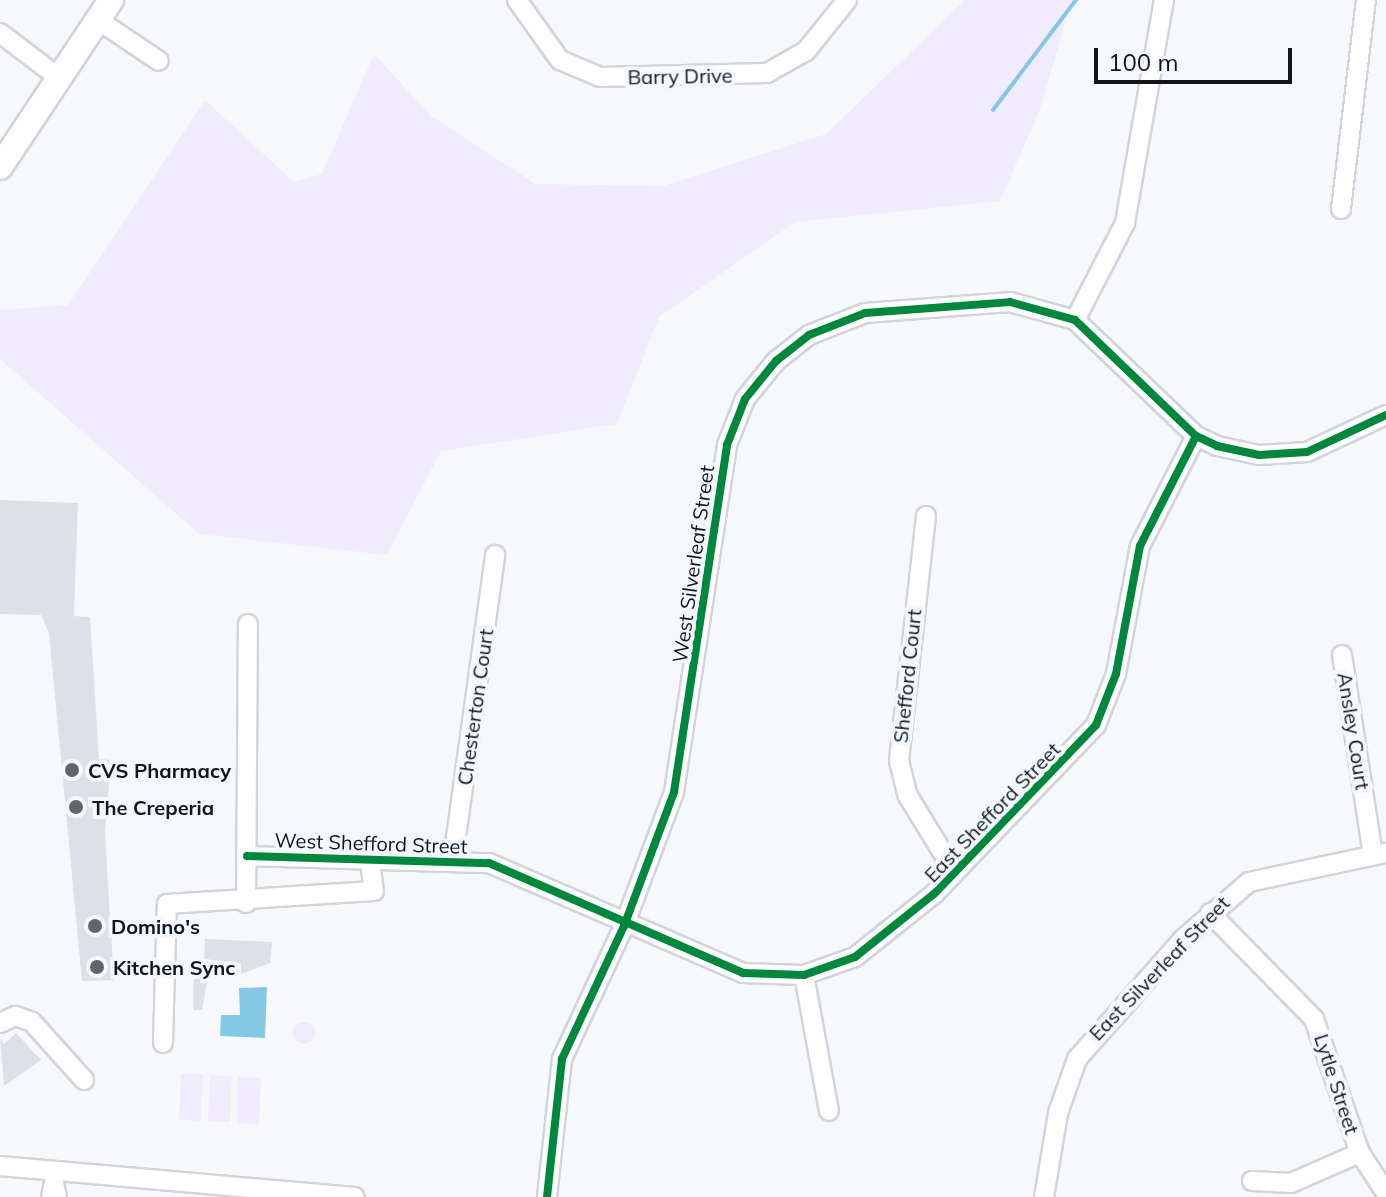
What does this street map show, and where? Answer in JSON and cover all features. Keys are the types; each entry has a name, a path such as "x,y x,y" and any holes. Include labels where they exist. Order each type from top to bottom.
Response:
{"main road":[{"path":"0,167 104,10"}],"street":[{"name":"Barry Drive","path":"517,0 560,60 583,73 613,77 767,73 806,51 847,0"},
{"path":"1075,320 1125,223 1164,0"},
{"path":"1341,209 1366,0"},
{"path":"104,10 159,61"},
{"path":"0,33 59,78"},
{"name":"West Silverleaf Street","path":"547,1197 562,1059 624,926 674,792 723,463 754,386 809,335 865,313 1010,302 1075,320 1196,436"},
{"path":"1196,436 1259,455 1290,454 1327,446 1386,415"},
{"name":"East Shefford Street","path":"624,926 725,969 804,975 880,942 954,871 1104,711 1140,546 1196,436"},
{"name":"Shefford Court","path":"926,516 899,761 908,796 954,871"},
{"name":"Chesterton Court","path":"453,859 495,555"},
{"path":"247,856 248,624"},
{"name":"Ansley Court","path":"1342,655 1380,854"},
{"name":"East Silverleaf Street","path":"1044,1197 1058,1113 1077,1059 1112,1011 1210,913 1249,882 1279,871 1380,854"},
{"name":"West Shefford Street","path":"246,903 247,856 453,859 513,871 624,926"},
{"path":"163,1043 167,904 246,903 374,891 369,856"},
{"name":"Lytle Street","path":"1210,913 1314,1019 1360,1153 1386,1193"},
{"path":"804,975 829,1111"},
{"path":"0,1023 15,1016 32,1022 84,1080"},
{"path":"1252,1181 1291,1183 1360,1153"},
{"path":"0,1166 54,1187 355,1197"}],"shaded area":[{"path":"965,0 1072,0 1040,109 1000,201 795,222 659,317 617,424 441,451 387,555 199,534 0,359 0,310 68,305 205,100 294,182 322,174 374,54 431,116 536,184 663,186 826,134"},
{"path":"304,1022 312,1025 315,1033 312,1041 304,1044 296,1041 293,1033 296,1025"},
{"path":"181,1074 203,1074 201,1121 179,1120"},
{"path":"210,1075 232,1076 230,1122 208,1121"},
{"path":"238,1077 261,1078 259,1124 237,1123"}],"water":[{"path":"267,987 265,1038 220,1036 221,1015 240,1015 239,988"}],"building":[{"path":"0,500 78,503 74,616 90,617 99,759 111,760 105,834 114,980 82,981 49,633 41,615 0,614"},
{"path":"205,939 272,942 270,963 241,974 241,963 204,959"},
{"path":"194,969 209,970 202,1010 193,1010"},
{"path":"16,1033 41,1060 4,1086 0,1039 4,1044"}],"waterway":[{"path":"993,110 1076,0"}],"cycle path":[{"path":"547,1197 562,1059 624,926 674,792 727,445 745,399 776,361 809,335 865,313 1010,302 1075,320 1196,436 1217,446 1259,455 1307,452 1386,415"},
{"path":"247,856 489,863 743,973 804,975 855,957 934,894 1096,725 1116,674 1140,546 1196,436"}],"place":[{"name":"CVS Pharmacy","path":"72,770"},
{"name":"The Creperia","path":"76,807"},
{"name":"Domino's","path":"95,926"},
{"name":"Kitchen Sync","path":"97,967"}]}
